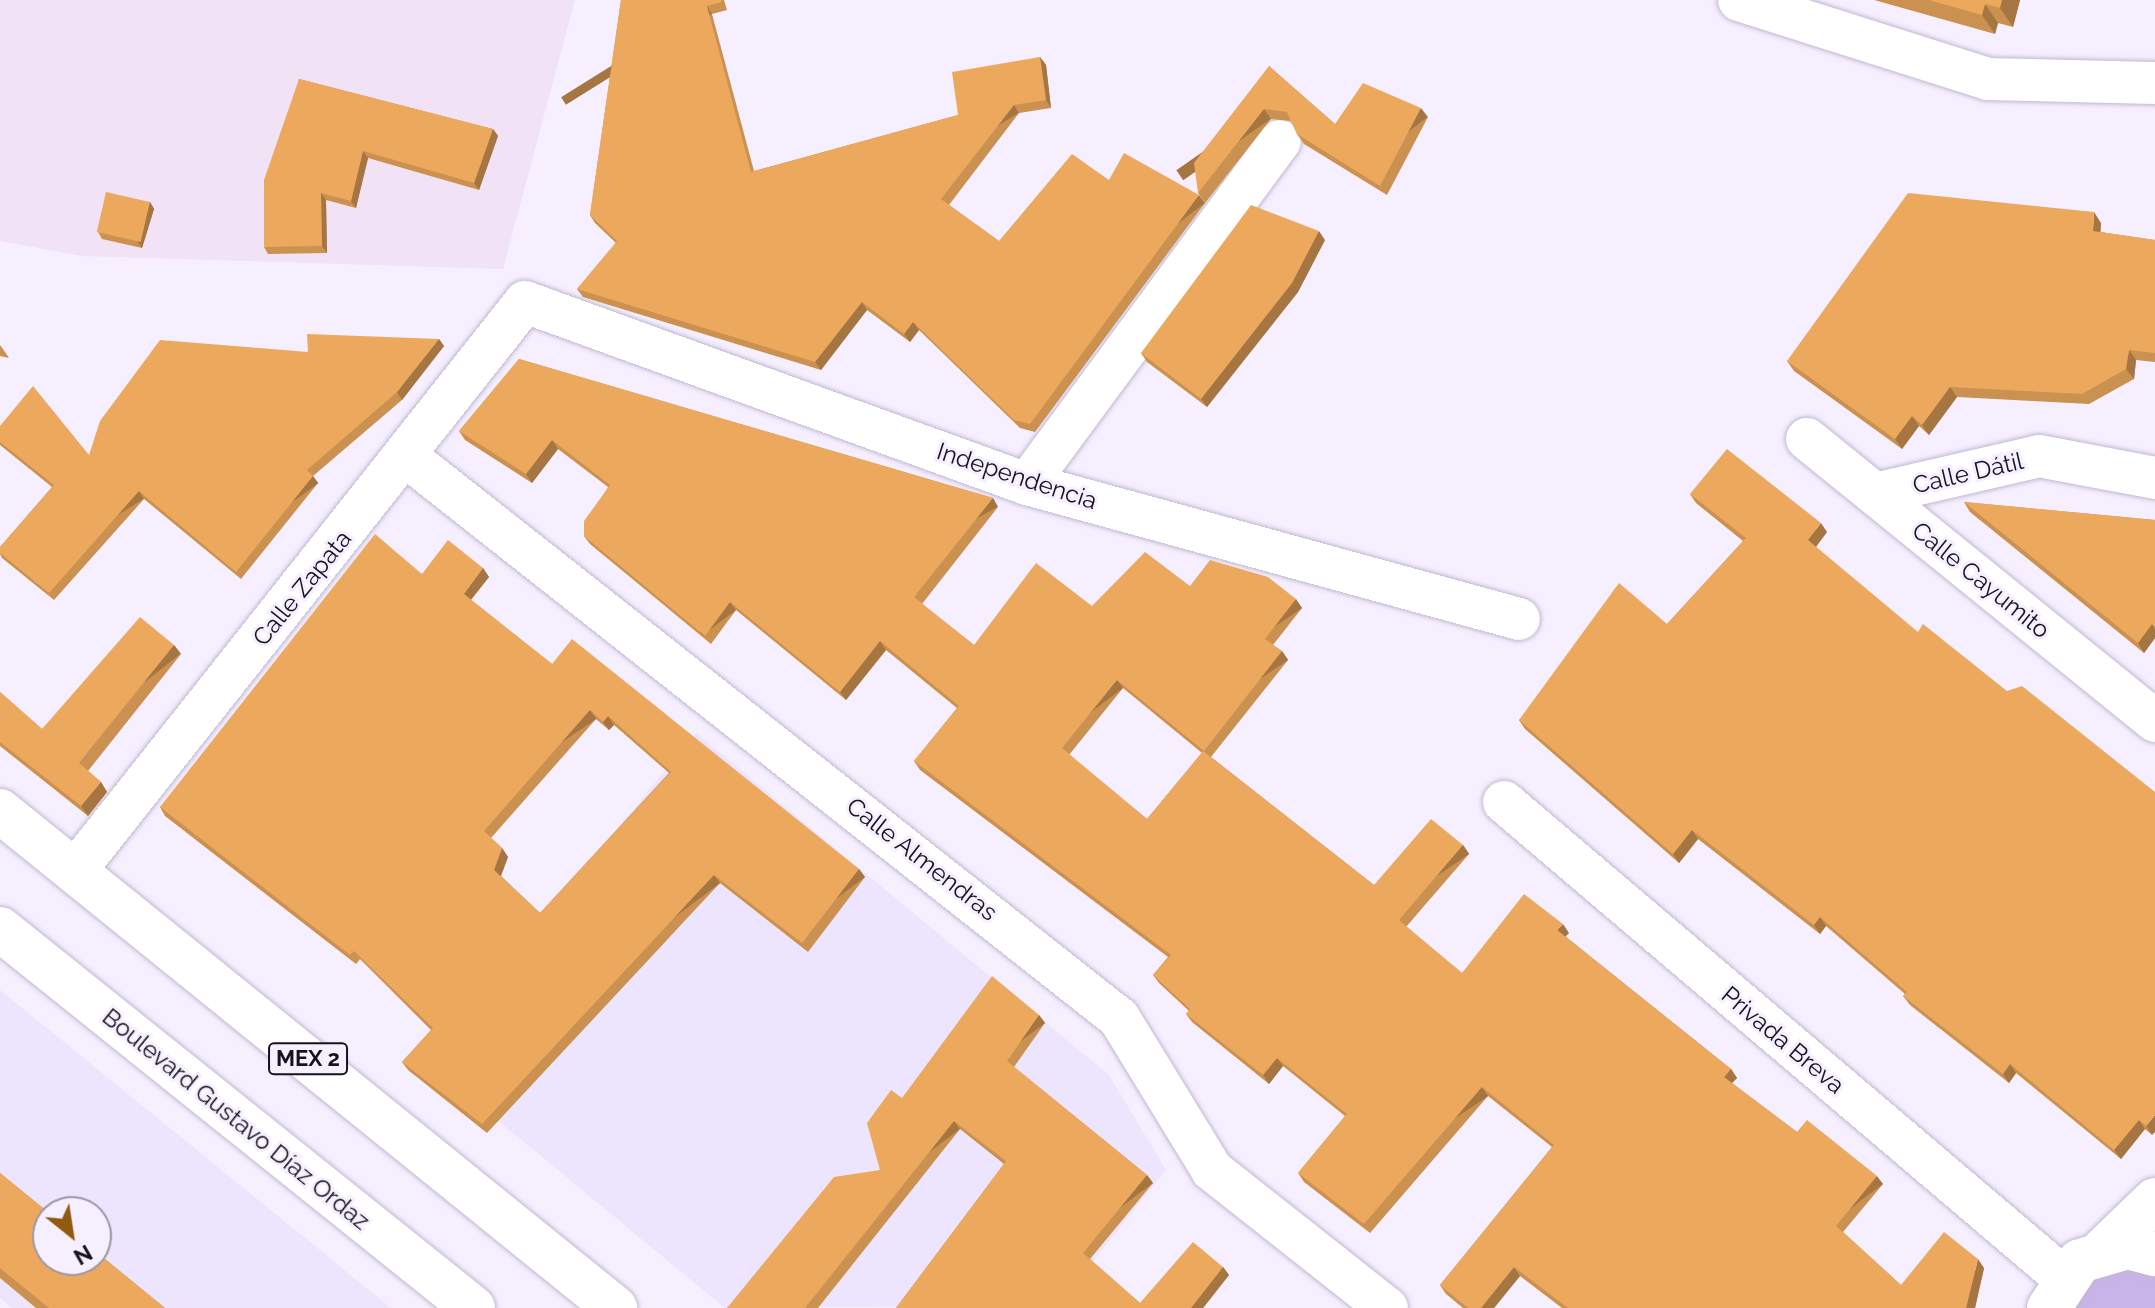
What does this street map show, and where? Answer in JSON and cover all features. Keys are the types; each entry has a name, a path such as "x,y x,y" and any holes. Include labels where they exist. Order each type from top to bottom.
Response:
{"main road":[{"name":"MEX 2","path":"0,811 615,1308"},
{"name":"Boulevard Gustavo Díaz Ordaz","path":"0,929 473,1308"},
{"path":"2056,1293 2155,1200"},
{"path":"2103,1250 2155,1254"}],"street":[{"path":"1739,0 1988,79 2155,83"},
{"path":"1027,484 1280,141"},
{"name":"Independencia","path":"525,302 1027,484 1519,619"},
{"name":"Calle Zapata","path":"75,871 407,457 525,302"},
{"name":"Calle Cayumito","path":"1807,439 2155,721"},
{"name":"Calle Dátil","path":"1875,494 2039,456 2155,478"},
{"name":"Calle Almendras","path":"407,457 1119,1018 1212,1170 1387,1308"},
{"name":"Privada Breva","path":"1504,802 2056,1293"}],"shaded area":[{"path":"0,0 575,0 503,269 82,256 0,241"},
{"path":"696,733 1109,1075 1166,1170 1058,1305 725,1308 426,1061"},
{"path":"0,990 391,1308 12,1308 0,1298"},
{"path":"2111,1266 2155,1273 2155,1308 2067,1308 2077,1288"}],"building":[{"path":"621,0 721,0 707,6 751,172 958,115 952,72 1040,57 1046,100 1014,105 941,199 999,241 1072,154 1109,180 1124,153 1199,195 1030,424 1014,420 913,322 904,334 862,302 815,362 577,289 617,241 590,215"},
{"path":"1929,0 2002,0 2000,8 1985,4 1982,15"},
{"path":"1269,66 1335,124 1363,83 1421,108 1380,186 1297,134 1287,112 1264,109 1198,193 1194,163"},
{"path":"299,79 493,129 474,183 363,151 351,201 321,193 322,246 264,247 264,180"},
{"path":"106,192 150,202 141,242 97,232"},
{"path":"1908,193 2094,212 2093,231 2155,240 2155,353 2129,350 2126,369 2082,394 1950,387 1922,425 1912,416 1895,439 1787,361"},
{"path":"1251,205 1319,231 1292,283 1201,399 1141,353"},
{"path":"307,334 439,339 397,392 307,470 313,476 236,572 139,491 49,593 0,553 0,547 54,485 0,442 0,426 33,386 89,455 100,421 160,340 308,352"},
{"path":"519,359 993,498 914,597 974,645 1036,563 1092,606 1145,552 1190,586 1210,560 1268,577 1296,599 1265,639 1282,651 1204,751 1117,680 1062,748 1147,819 1203,751 1374,885 1431,819 1463,845 1399,920 1462,973 1524,894 1563,924 1557,930 1731,1069 1724,1077 1797,1132 1807,1120 1877,1176 1836,1226 1901,1285 1944,1232 1978,1259 1966,1308 1568,1308 1514,1267 1481,1308 1468,1308 1440,1285 1554,1145 1482,1087 1364,1224 1298,1173 1347,1114 1277,1058 1263,1075 1186,1014 1190,1009 1153,975 1171,955 914,761 959,706 880,641 840,692 730,602 705,636 584,536 584,521 610,485 552,440 526,474 459,431"},
{"path":"1727,449 1821,523 1808,540 1918,632 1923,624 2007,691 2022,686 2155,792 2155,1115 2146,1126 2139,1120 2114,1150 2010,1064 2003,1074 1903,996 1907,992 1820,917 1814,925 1692,830 1673,854 1519,720 1619,583 1667,624 1746,538 1690,494"},
{"path":"1964,502 2155,520 2155,627 2152,624 2138,643"},
{"path":"375,534 422,574 448,540 483,568 464,594 552,664 572,639 859,869 802,943 714,875 482,1124 402,1062 433,1028 354,951 350,955 160,807","holes":["590,710 603,722 608,716 671,772 540,913 494,870 502,848 484,831"]},
{"path":"140,617 174,645 79,763 101,782 81,806 0,742 0,692 42,729"},
{"path":"992,976 1039,1015 1007,1061 1147,1175 1083,1253 1140,1303 1193,1242 1223,1267 1191,1308 896,1308 1006,1161 954,1121 805,1308 727,1308 834,1177 880,1170 867,1123 891,1090 902,1098"},
{"path":"0,1173 32,1199 32,1276 112,1276 112,1265 165,1308 49,1308 0,1268"}]}
